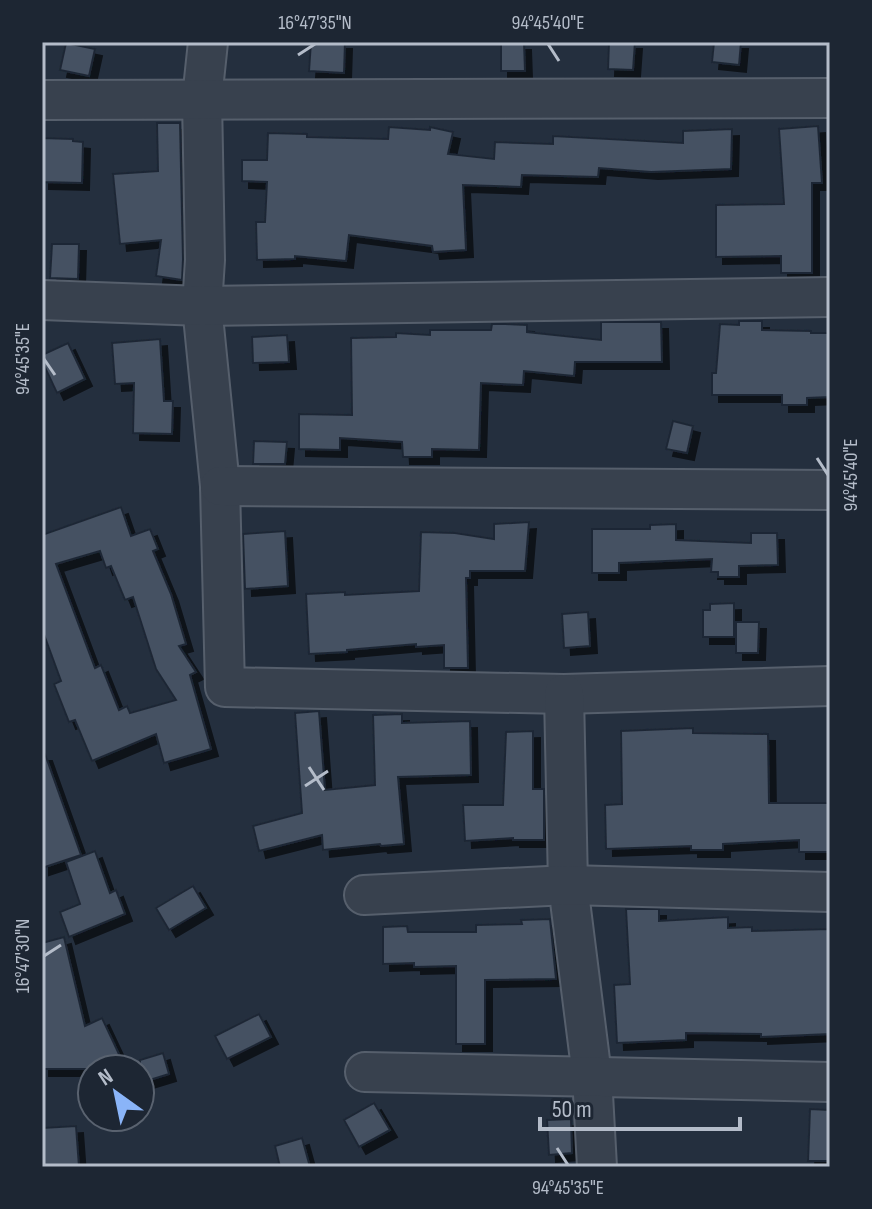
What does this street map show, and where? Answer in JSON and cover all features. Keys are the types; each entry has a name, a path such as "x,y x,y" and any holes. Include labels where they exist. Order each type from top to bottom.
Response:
{"street":[{"path":"208,42 202,99 205,244 202,306 220,486 225,687 564,694 830,686"},
{"path":"42,100 830,98"},
{"path":"42,300 202,306 830,297"},
{"path":"220,486 830,490"},
{"path":"564,694 568,885 592,1076 597,1167"},
{"path":"364,895 568,885 830,892"},
{"path":"365,1072 830,1082"}],"building":[{"path":"311,42 345,42 344,73 309,71"},
{"path":"609,42 635,42 633,70 608,69"},
{"path":"714,42 741,42 739,65 712,62"},
{"path":"66,43 95,49 89,76 60,70"},
{"path":"501,43 524,43 525,71 501,71"},
{"path":"157,123 180,123 182,280 156,276 161,240 120,244 113,174 158,171"},
{"path":"818,126 822,183 812,183 812,273 781,273 781,256 716,257 716,205 784,204 779,129"},
{"path":"389,127 430,130 430,127 453,132 448,154 494,159 495,142 553,144 553,136 683,143 683,131 732,129 731,169 651,172 599,168 598,177 522,175 521,187 463,185 466,250 433,252 432,246 349,235 346,261 295,256 295,259 257,260 256,222 265,222 267,182 242,181 242,160 267,160 268,133 388,139"},
{"path":"42,138 83,142 82,183 42,182"},
{"path":"52,244 79,244 78,279 50,278"},
{"path":"739,321 762,321 762,330 830,333 830,397 807,398 807,405 782,405 782,395 712,395 712,373 716,373 720,324 739,325"},
{"path":"601,322 661,322 662,362 575,362 574,376 524,371 523,385 481,383 479,450 432,449 432,457 403,457 402,442 340,438 340,450 299,449 299,414 352,415 351,338 396,337 396,333 430,335 430,330 491,330 492,324 505,324 527,325 527,332 601,340"},
{"path":"287,335 289,362 253,363 252,337"},
{"path":"160,339 164,401 173,401 172,434 133,433 134,383 115,384 112,343"},
{"path":"68,343 85,379 57,393 42,355"},
{"path":"673,421 693,426 687,453 666,449"},
{"path":"254,441 287,442 285,464 253,464"},
{"path":"121,507 131,536 150,529 158,549 153,551 171,594 186,644 179,646 196,672 190,675 211,749 164,763 156,734 92,761 75,720 69,722 54,684 61,681 42,629 42,533","holes":["100,551 106,568 111,566 125,600 133,597 156,669 176,700 130,713 127,706 119,710 101,665 95,668 56,564"]},
{"path":"529,522 525,571 470,571 470,578 466,578 468,668 444,668 444,645 416,647 416,644 309,654 306,594 419,591 421,532 494,539 494,524"},
{"path":"676,524 676,540 751,543 751,533 777,533 778,565 739,566 739,577 718,577 718,572 711,572 712,559 619,563 619,573 592,573 592,529 650,529 650,525"},
{"path":"285,531 288,586 245,589 243,534"},
{"path":"734,603 734,637 703,637 703,610 710,610 710,604"},
{"path":"588,612 590,646 564,648 562,614"},
{"path":"736,622 759,622 758,653 736,653"},
{"path":"319,711 325,790 375,785 373,715 402,714 402,723 470,721 471,775 398,777 404,844 323,850 322,835 259,851 253,826 302,813 295,713"},
{"path":"693,728 693,733 768,734 769,803 828,803 828,852 799,852 799,840 723,844 723,850 691,850 691,846 606,849 605,805 622,804 621,731"},
{"path":"533,731 533,789 544,789 544,840 465,841 463,805 503,805 506,732"},
{"path":"42,754 45,754 81,855 42,868"},
{"path":"95,851 110,893 116,890 125,914 69,937 60,912 80,904 66,862"},
{"path":"193,886 206,908 169,930 156,908"},
{"path":"626,909 659,909 659,921 728,917 728,928 752,927 752,931 830,929 830,1034 761,1037 761,1034 686,1033 686,1040 617,1043 614,985 630,984"},
{"path":"550,919 556,979 485,980 485,1044 456,1044 456,966 383,964 383,927 407,926 408,932 476,932 476,925 522,924 521,920"},
{"path":"64,937 85,1026 102,1018 118,1053 76,1053 76,1069 42,1069 42,943"},
{"path":"259,1014 271,1037 227,1059 215,1036"},
{"path":"163,1053 169,1074 156,1078 156,1055"},
{"path":"374,1103 390,1130 359,1147 344,1120"},
{"path":"810,1109 830,1110 830,1161 808,1161"},
{"path":"571,1119 572,1153 549,1155 547,1120"},
{"path":"76,1126 79,1167 42,1167 42,1128"},
{"path":"302,1138 310,1167 280,1167 275,1146"}]}
